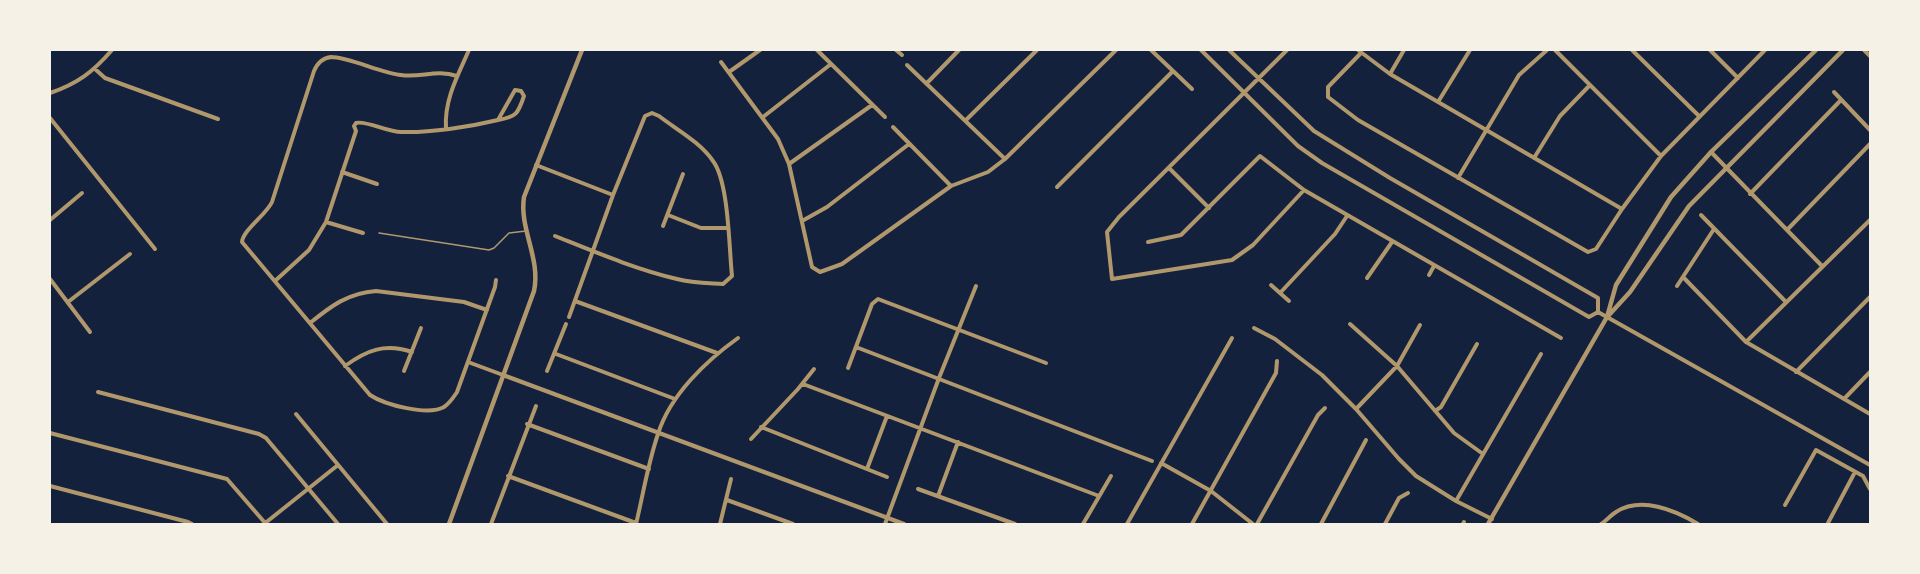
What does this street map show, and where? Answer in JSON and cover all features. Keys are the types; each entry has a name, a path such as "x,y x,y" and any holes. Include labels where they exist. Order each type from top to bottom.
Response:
{"street":[{"path":"50,93 69,87 95,69 112,50"},
{"path":"446,128 445,109 469,50"},
{"path":"448,525 536,283 536,267 523,216 523,203 582,50"},
{"path":"729,72 760,50"},
{"path":"817,50 885,117"},
{"path":"896,50 902,56"},
{"path":"927,83 958,50"},
{"path":"966,120 1037,50"},
{"path":"721,62 778,139 789,164 812,267 820,272 842,264 951,186 988,172 1005,159 1116,50"},
{"path":"1152,50 1192,89"},
{"path":"1201,50 1298,146 1322,163 1589,317 1598,312"},
{"path":"1229,50 1314,131 1399,184 1598,298 1598,312"},
{"path":"1287,50 1119,217 1107,232 1112,279 1232,260 1253,245 1304,190"},
{"path":"1390,74 1404,50"},
{"path":"1438,102 1470,50"},
{"path":"1458,178 1519,75 1547,50"},
{"path":"1555,50 1661,156"},
{"path":"1632,50 1700,116"},
{"path":"1710,50 1738,78"},
{"path":"1622,209 1390,74 1360,51 1328,87 1328,97 1358,120 1588,252 1596,249 1661,156 1765,50"},
{"path":"1607,317 1616,285 1671,197 1712,152 1816,50"},
{"path":"1488,525 1607,317 1630,292 1689,206 1843,50"},
{"path":"1864,50 1870,56"},
{"path":"457,76 442,72 402,75 331,57 325,58 316,66 272,202 265,213 242,237 243,244 370,396 379,401 427,410 436,410 452,400 468,362 496,280"},
{"path":"763,117 831,64"},
{"path":"907,65 1005,159"},
{"path":"95,69 105,78 218,119"},
{"path":"1057,187 1173,71"},
{"path":"1534,158 1560,116 1590,85"},
{"path":"275,281 304,255 326,222 356,131 354,126 358,122 398,132 498,120 517,113 524,99 521,91 517,90 512,93 498,120"},
{"path":"1834,92 1870,130"},
{"path":"1750,194 1841,100"},
{"path":"789,164 872,105"},
{"path":"555,236 594,251 680,280 723,284 732,276 723,183 715,163 704,150 656,114 648,114 642,119 594,251 569,316"},
{"path":"50,118 155,249"},
{"path":"893,126 951,186"},
{"path":"802,221 834,202 909,144"},
{"path":"1787,230 1870,144"},
{"path":"1712,152 1750,194 1822,266"},
{"path":"1148,242 1181,235 1260,156 1304,190 1561,338"},
{"path":"536,165 613,195"},
{"path":"1169,168 1209,208"},
{"path":"342,172 378,184"},
{"path":"663,226 683,174"},
{"path":"50,220 82,193"},
{"path":"668,215 701,228 727,228"},
{"path":"1701,215 1786,302"},
{"path":"1280,293 1335,234 1347,216"},
{"path":"1746,342 1870,220"},
{"path":"326,222 363,233"},
{"path":"1677,286 1714,229"},
{"path":"1367,278 1392,242"},
{"path":"68,302 130,254"},
{"path":"1429,275 1434,266"},
{"path":"1683,277 1746,342 1870,414"},
{"path":"50,279 90,332"},
{"path":"885,525 976,285"},
{"path":"1271,285 1289,302"},
{"path":"310,323 344,298 376,291 464,302 487,310"},
{"path":"1796,372 1870,297"},
{"path":"848,368 872,304 878,299 1046,363"},
{"path":"575,301 717,353"},
{"path":"1598,312 1870,465"},
{"path":"547,371 556,354 566,324"},
{"path":"1350,324 1397,366 1454,433 1483,454"},
{"path":"1356,409 1397,366 1420,325"},
{"path":"404,371 421,328"},
{"path":"1254,328 1275,339 1322,375 1416,476 1456,501 1492,519"},
{"path":"508,476 636,524 658,432 675,399 717,353 738,338"},
{"path":"1127,525 1232,338"},
{"path":"1435,411 1441,407 1476,344"},
{"path":"345,366 376,348 394,347 412,352"},
{"path":"856,347 1152,461"},
{"path":"556,354 675,399"},
{"path":"1456,501 1541,354"},
{"path":"1192,525 1276,373 1277,361"},
{"path":"468,362 904,525"},
{"path":"751,439 803,384 814,369"},
{"path":"1844,399 1870,372"},
{"path":"803,384 1099,496"},
{"path":"98,392 259,434 266,438 338,525"},
{"path":"491,525 536,406"},
{"path":"1161,463 1211,491 1255,525 1318,415 1325,408"},
{"path":"296,414 387,525"},
{"path":"867,469 887,416"},
{"path":"528,424 650,470"},
{"path":"761,427 773,434 887,477"},
{"path":"50,432 227,479 265,524 338,465"},
{"path":"1321,525 1366,440"},
{"path":"938,496 958,442"},
{"path":"1785,505 1816,450 1866,478 1870,489"},
{"path":"1828,523 1855,472"},
{"path":"1083,525 1111,476"},
{"path":"720,525 731,479"},
{"path":"50,486 188,522 192,525"},
{"path":"918,489 1015,525"},
{"path":"1385,525 1399,498 1408,493"},
{"path":"727,500 793,525"},
{"path":"1604,524 1617,511 1637,505 1665,508 1698,525"}],"lane":[{"path":"379,233 489,250 509,233 527,230"}]}
